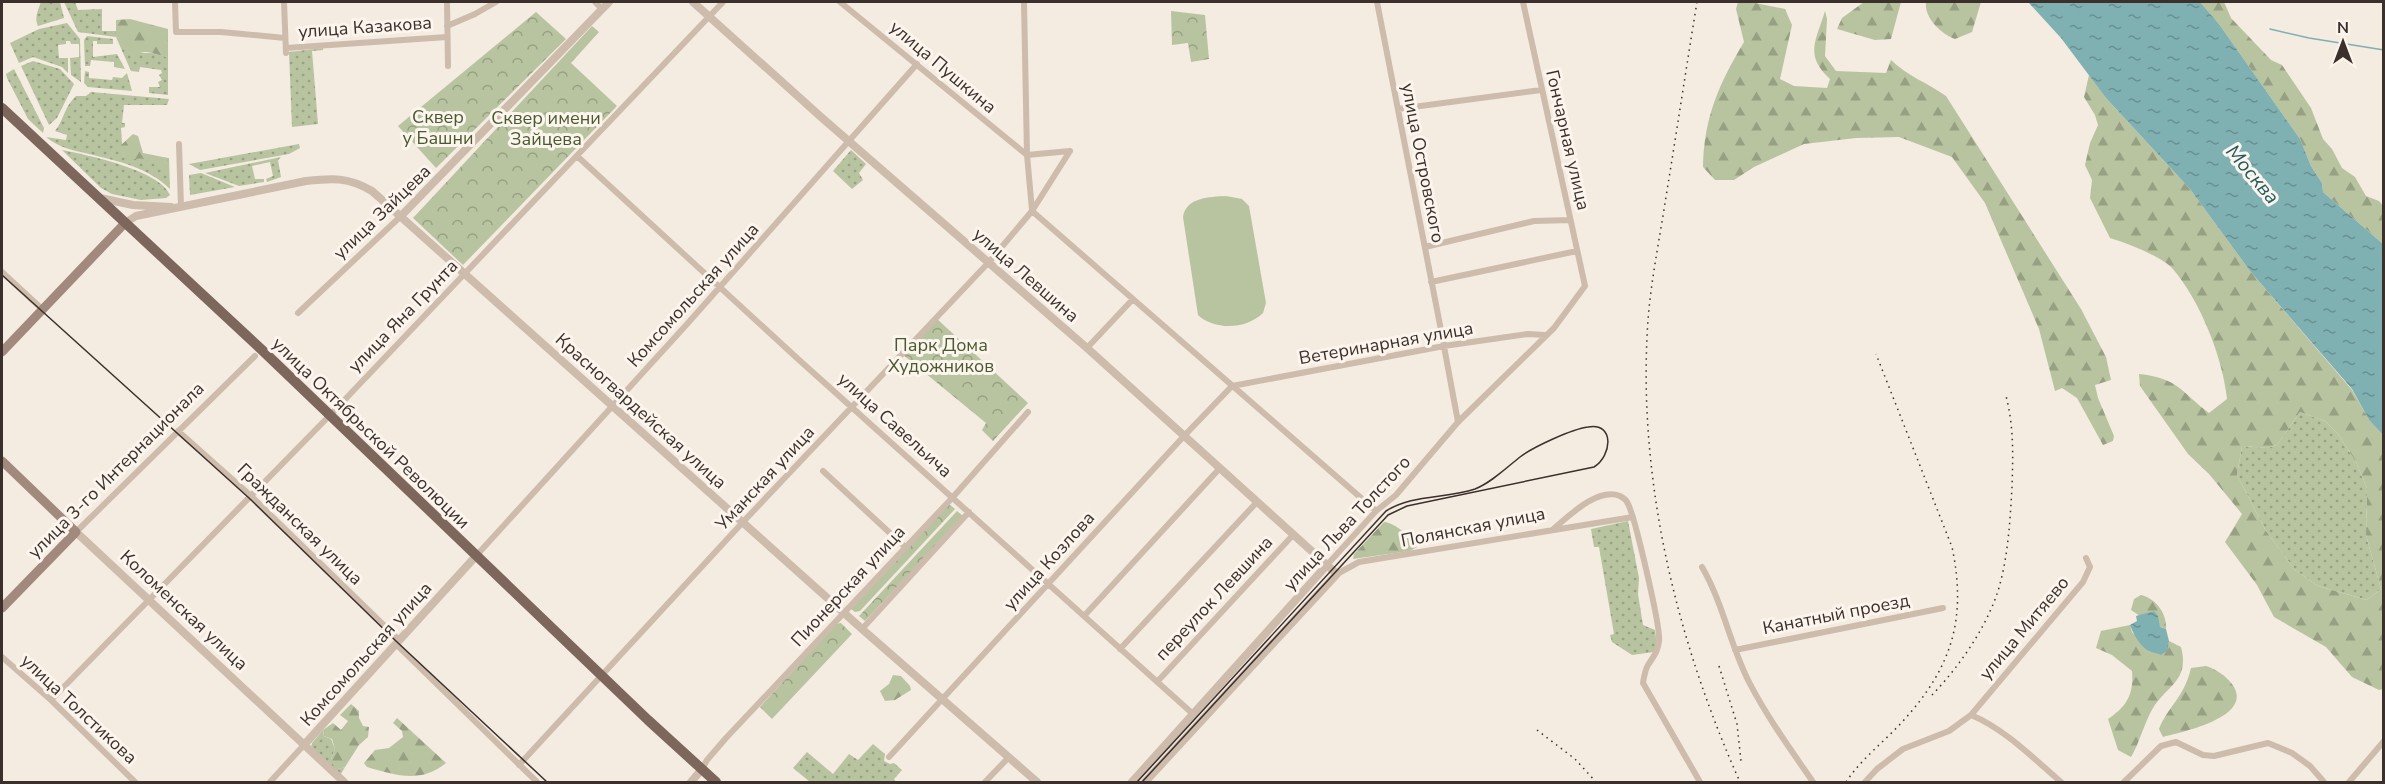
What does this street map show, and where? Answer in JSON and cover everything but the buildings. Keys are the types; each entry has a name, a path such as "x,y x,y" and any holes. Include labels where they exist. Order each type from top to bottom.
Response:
{"main road":[{"name":"улица Октябрьской Революции","path":"2,108 716,783"},
{"path":"2,352 125,223"},
{"name":"Коломенская улица","path":"2,461 76,532"},
{"name":"улица 3-го Интернационала","path":"2,608 76,532"}],"street":[{"name":"улица Казакова","path":"175,2 176,32 221,32 285,38 286,50 447,37"},
{"path":"284,2 285,38"},
{"path":"447,2 448,66"},
{"name":"улица Казакова","path":"447,26 496,2"},
{"path":"595,2 602,9"},
{"name":"улица Зайцева","path":"298,312 400,216 609,2"},
{"name":"улица Левшина","path":"693,2 1087,348 1337,574"},
{"name":"улица Яна Грунта","path":"51,700 329,416 723,2"},
{"name":"улица Пушкина","path":"840,2 1027,155"},
{"path":"1024,2 1027,155 1032,210 1376,511"},
{"name":"улица Островского","path":"1377,2 1441,330"},
{"name":"Гончарная улица","path":"1523,2 1585,286"},
{"name":"Комсомольская улица","path":"270,783 720,287 917,64"},
{"path":"1398,109 1541,90"},
{"path":"179,144 181,207"},
{"name":"Уманская улица","path":"519,765 742,522 989,262 1032,210 1070,151 1027,155"},
{"name":"улица Савельича","path":"578,156 1048,585 1193,714"},
{"name":"Красногвардейская улица","path":"181,207 333,178 357,182 372,191 1037,783"},
{"path":"98,197 133,206 181,207"},
{"path":"125,223 136,216 181,207"},
{"path":"1425,247 1534,221 1570,220"},
{"path":"1431,282 1577,251"},
{"path":"2,272 42,309"},
{"name":"улица Льва Толстого","path":"1132,783 1376,511 1396,495 1458,422 1554,328 1585,286"},
{"path":"1087,348 1133,299"},
{"name":"Ветеринарная улица","path":"1232,386 1443,343 1528,334 1545,335"},
{"path":"1443,343 1458,422"},
{"name":"улица 3-го Интернационала","path":"76,532 255,357"},
{"name":"улица Козлова","path":"889,757 1232,386"},
{"name":"Пионерская улица","path":"691,783 726,738 953,497 1028,412"},
{"name":"Гражданская улица","path":"178,431 251,496 537,783"},
{"path":"1084,616 1220,468"},
{"path":"823,471 905,547"},
{"name":"Полянская улица","path":"1337,574 1359,562 1552,530 1583,505 1607,496 1621,497 1627,502 1633,517 1659,630 1655,656 1647,666 1643,683 1700,783"},
{"path":"1120,649 1257,502"},
{"path":"862,629 969,512"},
{"path":"1552,530 1633,517"},
{"name":"Коломенская улица","path":"76,532 344,783"},
{"name":"переулок Левшина","path":"1157,682 1293,535"},
{"name":"улица Митяево","path":"1866,783 1877,769 1903,749 1949,731 1971,715 2083,582 2090,567 2086,558"},
{"path":"1702,567 1712,584 1749,682 1813,783"},
{"name":"улица Льва Толстого","path":"1145,783 1337,574"},
{"name":"Канатный проезд","path":"1735,650 1943,608"},
{"name":"улица Толстикова","path":"2,657 51,700 135,783"},
{"path":"1971,715 1982,719 2020,747 2061,783"},
{"path":"2349,783 2384,741"},
{"path":"2124,783 2161,746 2176,742 2203,755 2214,756 2268,743 2292,753 2310,766 2320,781"},
{"path":"984,783 1009,757"}],"green space":[{"path":"41,2 60,2 64,18 38,26 36,17"},
{"path":"64,2 75,2 78,10 102,9 102,31 116,31 116,36 139,53 168,57 168,95 149,93 149,87 160,87 158,82 162,80 159,75 162,73 161,70 140,67 139,72 131,71 116,37 78,32"},
{"path":"1738,2 1785,9 1792,25 1780,79 1794,86 1827,88 1830,79 1817,62 1814,47 1825,11 1827,19 1825,56 1836,71 1886,73 1891,60 1904,71 1946,96 2081,309 2106,357 2111,380 2095,385 2114,436 2113,441 2103,445 2077,398 2062,388 2055,391 2039,329 1985,203 1952,157 1899,137 1856,138 1804,144 1754,167 1734,180 1715,180 1703,167 1706,132 1714,101 1744,42 1736,9"},
{"path":"1864,2 1901,2 1891,39 1875,40 1837,29 1842,18"},
{"path":"1926,2 1981,2 1972,32 1955,39 1934,25 1928,14"},
{"path":"2200,2 2224,2 2231,18 2271,60 2282,65 2311,108 2323,139 2332,149 2342,168 2355,177 2366,196 2379,201 2383,206 2383,244 2323,192 2322,183 2311,166 2300,139 2219,24"},
{"path":"1171,11 1205,15 1209,59 1191,62 1188,43 1172,45"},
{"name":"Сквер у Башни","path":"536,12 566,39 436,168 398,126"},
{"path":"130,19 168,29 168,57 147,52 135,56 128,54 123,42 116,36 116,20"},
{"path":"67,23 80,39 81,82 71,75 70,58 79,57 79,44 71,44 70,41 58,45 59,58 68,58 68,73 62,67 33,57 19,63 10,43 39,29"},
{"name":"Сквер имени Зайцева","path":"592,26 599,32 571,63 617,106 463,265 413,218"},
{"path":"87,36 113,39 113,44 97,44 97,41 93,41 93,57 117,54 125,69 114,67 114,62 91,60 90,66 85,66 84,40"},
{"path":"323,48 323,50 312,51 318,124 292,127 289,52"},
{"path":"33,61 60,69 74,84 57,118 49,125 21,66"},
{"path":"14,69 44,128 43,133 28,119 7,78 6,74"},
{"path":"85,71 89,72 89,78 112,80 113,77 122,78 127,73 132,91 88,87 84,83"},
{"path":"2089,75 2106,98 2190,189 2250,271 2352,390 2369,420 2383,435 2383,689 2379,690 2352,677 2326,647 2274,617 2257,585 2225,542 2242,514 2209,474 2188,454 2140,386 2139,374 2171,382 2209,413 2227,399 2215,348 2201,313 2182,281 2167,263 2110,238 2090,198 2092,180 2085,165 2090,143 2098,125 2084,97","holes":["2300,412 2325,421 2338,434 2356,462 2367,488 2366,535 2381,589 2367,600 2318,586 2295,570 2266,531 2237,475 2242,446 2267,448 2277,445"]},
{"path":"91,92 169,99 167,105 124,105 122,123 125,123 125,127 121,128 123,156 169,158 170,189 143,171 66,148 46,137 66,140 67,135 55,131 66,109 76,96 86,96"},
{"path":"133,134 138,136 143,153 168,158 169,167 124,156 120,152 120,146"},
{"path":"299,144 300,148 289,154 200,170 189,164"},
{"path":"62,150 105,160 138,171 164,186 170,195 166,198 141,200 112,194 101,188"},
{"path":"851,150 866,164 859,173 863,180 852,189 833,171"},
{"path":"281,157 278,160 281,177 267,182 266,179 273,176 270,162 252,166 255,179 264,179 264,182 239,186 205,173"},
{"path":"201,173 235,187 190,195 189,175"},
{"path":"1226,196 1242,199 1249,206 1266,303 1263,313 1256,318 1231,326 1213,324 1198,315 1183,217 1189,205 1200,199"},
{"name":"Парк Дома Художников","path":"936,318 1028,403 993,441 982,430 986,423 902,354"},
{"path":"2300,412 2325,421 2338,434 2356,462 2367,488 2366,535 2381,589 2367,600 2318,586 2295,570 2266,531 2237,475 2242,446 2267,448 2277,445"},
{"path":"949,504 955,509 860,611 855,612 851,609"},
{"path":"957,511 963,516 865,621 859,616"},
{"path":"1628,521 1639,578 1638,594 1643,625 1655,630 1657,646 1654,652 1632,655 1612,642 1610,635 1614,634 1599,547 1594,547 1591,529"},
{"path":"1384,522 1402,531 1417,547 1410,551 1353,559 1354,554"},
{"path":"2141,595 2156,603 2160,608 2165,618 2166,629 2160,627 2154,611 2140,616 2131,610 2134,599"},
{"path":"841,623 852,634 772,719 760,707 836,624"},
{"path":"2130,625 2132,632 2150,652 2168,650 2169,641 2181,647 2183,658 2180,675 2153,708 2131,757 2118,750 2108,719 2128,699 2132,686 2132,671 2112,655 2096,648 2101,631"},
{"path":"2206,666 2220,673 2232,684 2237,696 2234,706 2214,721 2163,737 2159,729 2184,687 2191,668"},
{"path":"893,675 901,676 911,690 895,700 885,701 880,691 889,684"},
{"path":"351,704 359,711 359,718 363,726 369,727 368,737 359,745 345,767 339,769 333,765 331,759 335,749 332,739 324,736 323,730 333,723 341,730 348,721 340,715"},
{"path":"397,718 446,763 437,770 417,776 398,775 367,767 364,763 375,750 389,748 403,737 402,731 393,723"},
{"path":"323,730 324,736 331,739 335,749 331,759 339,769 345,767 341,774 311,748 312,743"},
{"path":"873,744 885,754 884,761 894,763 902,770 894,779 896,782 810,782 793,768 807,752 833,774 849,754 858,760"}],"water":[{"name":"Москва","path":"2028,2 2200,2 2219,24 2300,139 2311,166 2322,183 2323,192 2383,244 2383,435 2369,420 2352,389 2250,271 2190,189 2106,98 2061,38"},
{"path":"2154,611 2158,616 2160,627 2166,629 2169,641 2168,650 2161,655 2144,648 2130,625 2137,621 2136,616"}],"waterway":[{"path":"2270,29 2384,50"}],"tram line":[{"path":"2,275 249,498 397,642 547,782"},
{"path":"1137,782 1386,511 1418,499 1475,489 1493,479 1526,453 1572,431 1597,427 1607,435 1607,448 1600,462 1594,467 1407,506 1388,515 1142,782"}],"railway":[{"path":"1697,2 1649,305 1646,379 1649,439 1655,498 1680,615 1717,728 1740,782"},
{"path":"1846,782 1903,721 1933,681 1952,641 1958,597 1952,547 1876,354"},
{"path":"1932,695 1962,660 1979,633 1998,591 2008,540 2013,453 2012,430 2006,396"},
{"path":"1719,666 1737,724 1741,761"},
{"path":"1537,730 1575,759 1596,782"}]}
